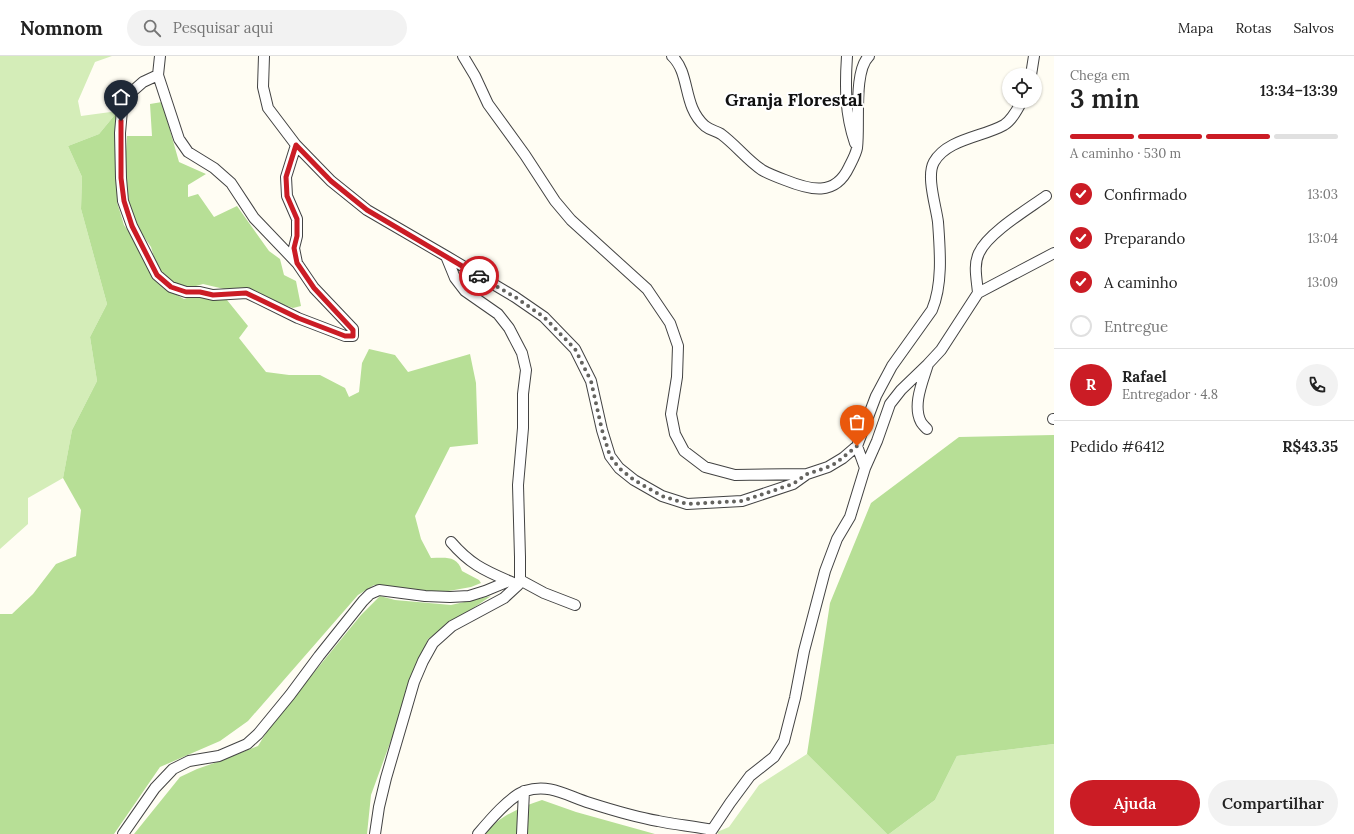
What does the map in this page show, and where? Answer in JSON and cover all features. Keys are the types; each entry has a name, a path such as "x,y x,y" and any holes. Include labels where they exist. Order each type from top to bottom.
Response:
{"street":[{"path":"158,75 143,82 127,96 122,110 120,133 121,178 124,201 132,226 157,275 171,287 186,292 200,292 213,295 246,293 305,321 345,336 353,336 353,330 314,288 297,263 254,218 231,183 214,168 188,152 179,139 158,75 160,56"},
{"path":"264,56 263,87 268,108 296,145 331,181 367,210 515,297 544,317 575,349 591,381 602,430 610,456 619,468 634,480 662,496 687,504 742,501 793,484 807,474 828,467 843,458 857,446 876,396 892,366 932,310 938,292 938,222 931,176 934,162 945,150 968,138 989,132 1005,125 1014,116 1018,108"},
{"path":"463,56 475,76 488,104 525,155 555,201 571,220 648,290 670,323 678,346 671,414 675,434 684,451 705,467 735,475 807,474"},
{"path":"672,56 681,68 695,115 706,126 720,134 743,155 764,171 811,189 826,188 838,184 845,176 852,162 857,149 860,74 866,59 869,56"},
{"path":"847,56 845,91 850,128 857,149"},
{"path":"1032,68 1034,56"},
{"path":"296,145 286,177 287,196 297,219 297,236 294,248 297,263"},
{"path":"978,293 976,264 979,253 988,240 1046,196"},
{"path":"478,834 507,803 524,791 541,788 554,789 589,802 658,821 693,826 713,832 730,803 750,776 774,757 784,741 795,698 804,651 825,571 837,539 850,517 865,468 877,441 890,404 901,390 941,350 978,293 1054,253"},
{"path":"375,834 379,807 386,778 414,682 433,643 452,626 504,598 516,582 518,484 523,428 523,394 526,370 522,354 509,328 498,314 465,291 455,278 446,256"},
{"path":"927,429 921,421 918,410 918,397 928,364"},
{"path":"857,446 865,468"},
{"path":"451,542 472,563 494,575 575,605"},
{"path":"122,834 155,788 172,769 189,761 219,756 247,744 258,734 353,613 370,594 379,590 425,596 469,596 516,582"},
{"path":"522,834 524,791"}],"green space":[{"path":"0,56 112,56 95,62 78,101 81,116 118,111 99,134 68,146 82,177 81,209 107,304 90,337 97,381 72,430 63,478 28,498 28,524 0,549"},
{"path":"162,102 179,162 206,174 188,185 188,197 198,194 214,217 237,206 269,251 280,259 284,275 296,281 301,306 293,308 267,299 203,284 182,290 157,267 151,247 133,221 127,191 125,168 127,136 152,136 150,104"},
{"path":"118,111 117,202 124,225 140,248 149,270 163,287 184,299 201,293 227,300 248,326 239,338 266,372 289,375 320,375 345,388 349,397 359,392 362,363 369,349 395,355 408,372 470,354 476,383 478,444 450,447 415,516 421,539 431,558 450,558 454,560 460,566 462,571 479,580 481,583 471,587 432,594 396,587 374,585 358,595 248,721 220,741 160,767 114,834 0,834 0,614 12,614 33,594 56,564 76,556 81,510 63,478 72,430 97,381 90,337 107,304 81,209 82,177 68,146 99,134"},
{"path":"1054,435 1054,744 957,756 935,800 887,834 807,754 830,603 871,503 959,437"},
{"path":"380,596 395,600 451,605 491,596 428,639 371,795 367,834 134,834 180,777 258,746 271,725 361,615"},
{"path":"1054,744 1054,834 889,834 935,800 957,756"},
{"path":"807,754 887,834 718,834 717,832 729,827 759,785"},
{"path":"542,800 576,812 655,834 485,834 504,817 518,809"}],"way so far":[{"path":"479,276 515,297 544,317 575,349 591,381 602,430 610,456 619,468 634,480 662,496 687,504 742,501 793,484 807,474 836,463 857,446"}],"district":[{"name":"Granja Florestal","path":"794,99"}],"route":[{"path":"121,121 121,178 124,201 132,226 152,266 157,275 171,287 186,292 200,292 213,295 246,293 298,318 345,336 353,336 353,330 314,288 297,263 294,248 297,236 297,219 287,196 286,177 296,145 331,181 367,210 479,276"}]}
